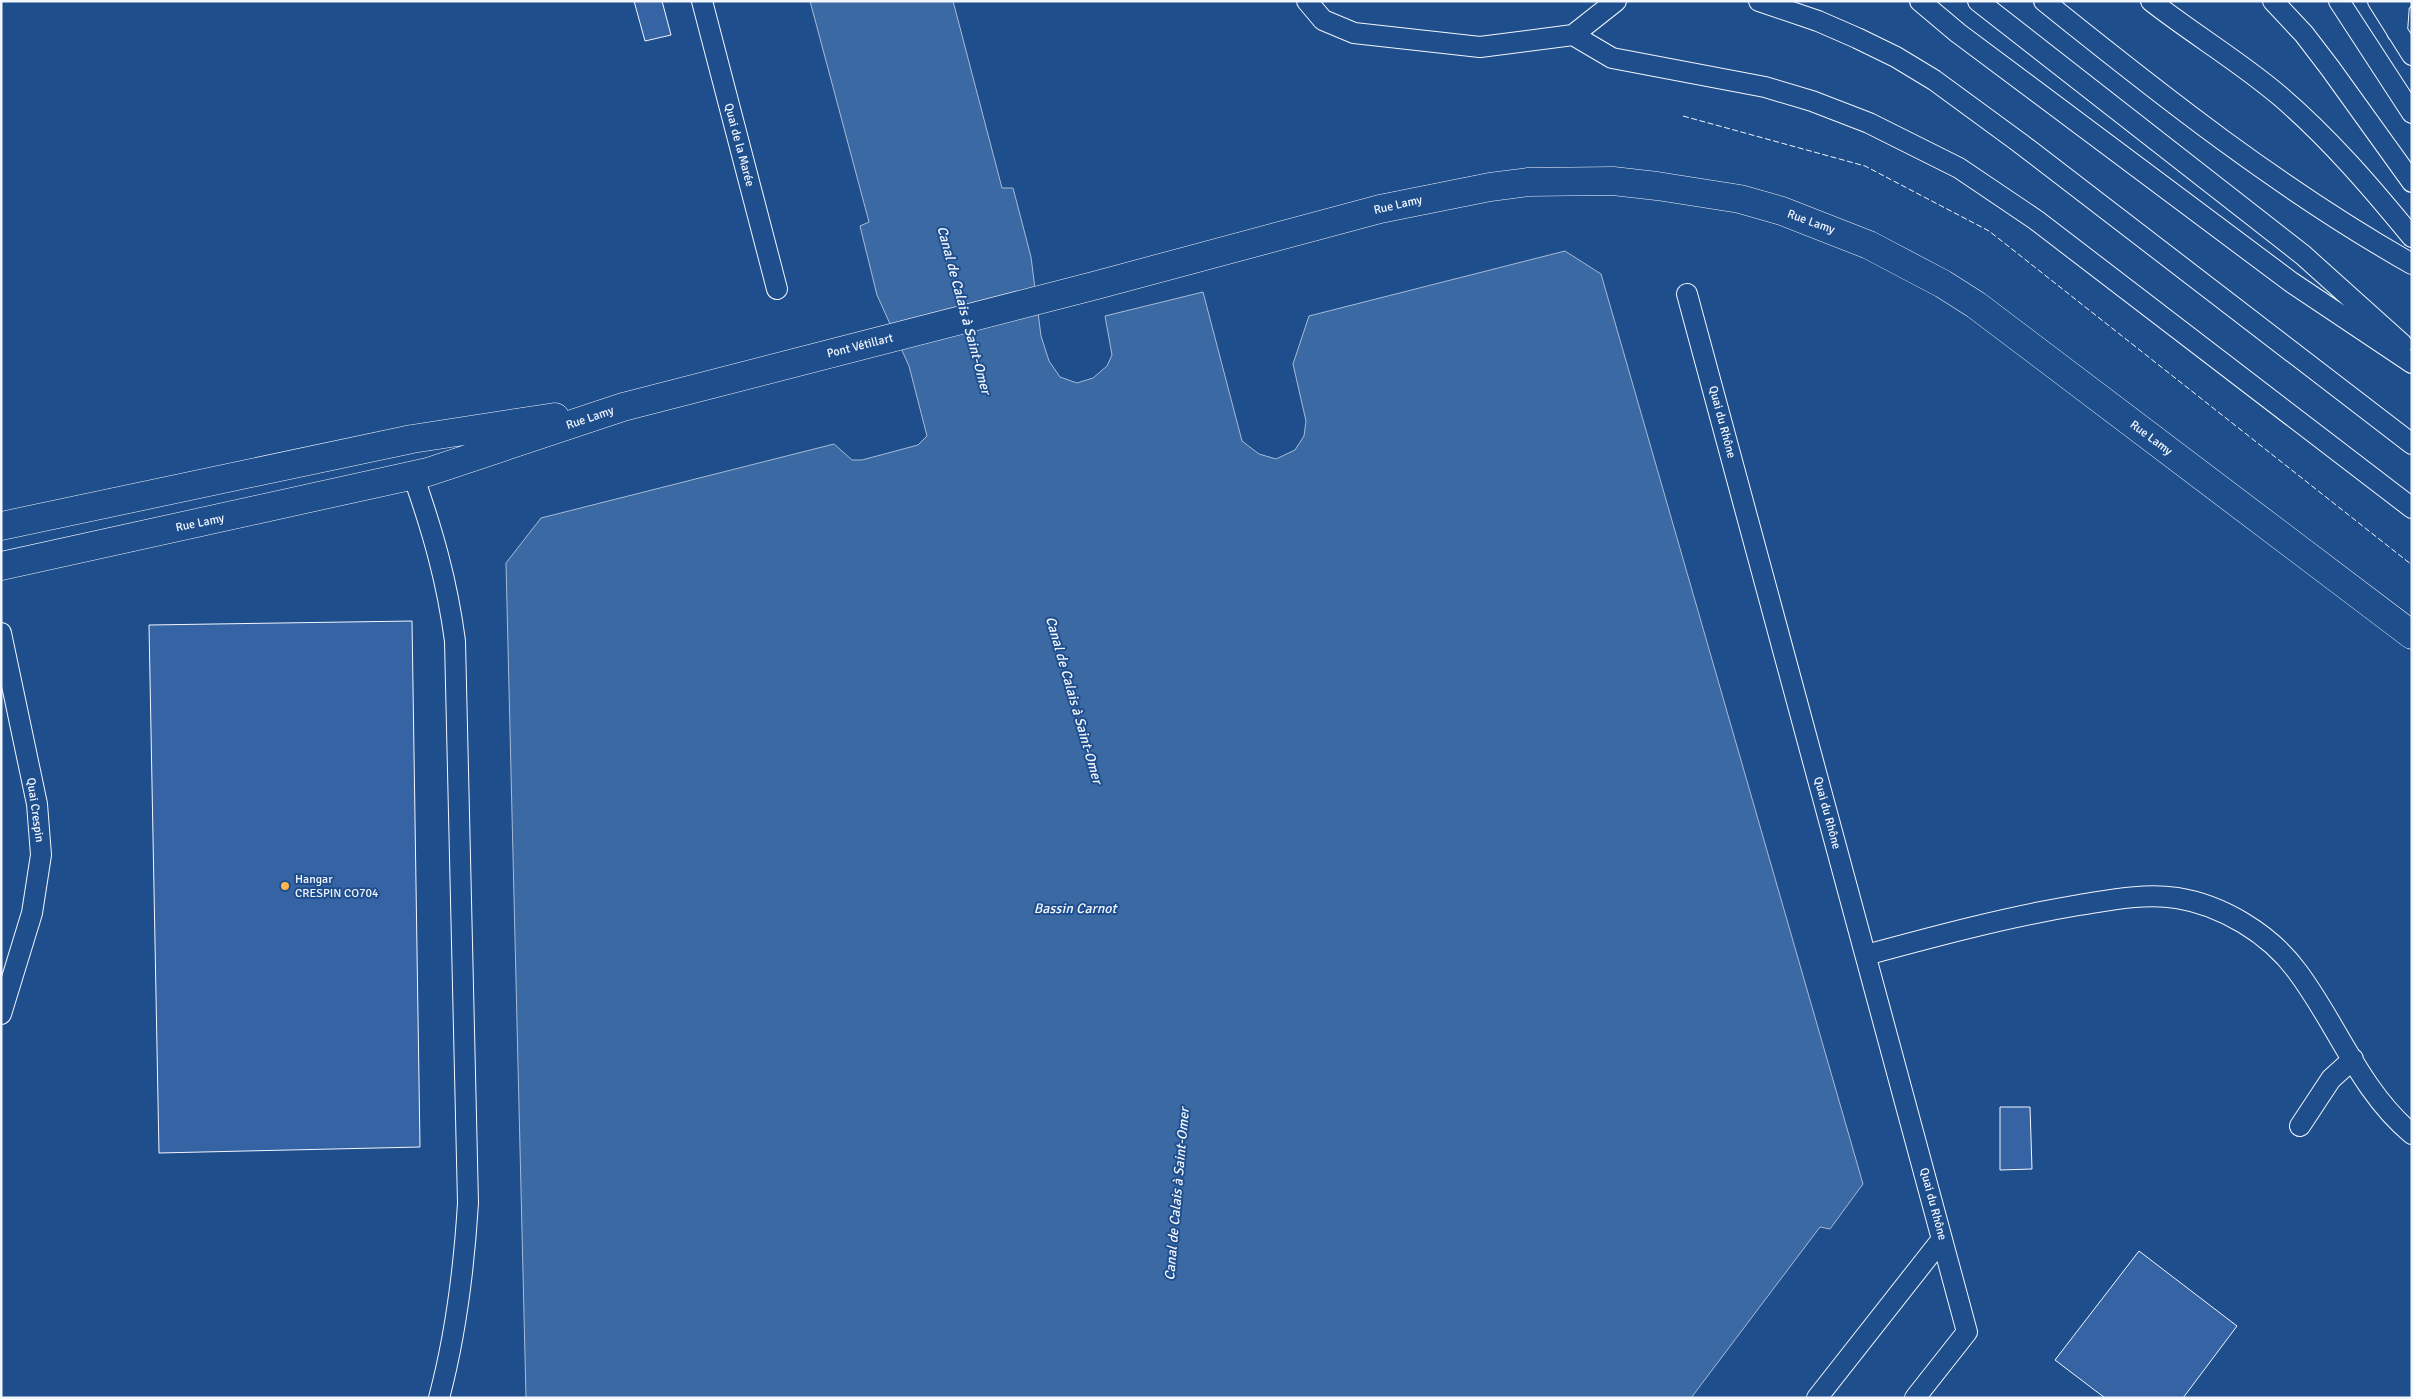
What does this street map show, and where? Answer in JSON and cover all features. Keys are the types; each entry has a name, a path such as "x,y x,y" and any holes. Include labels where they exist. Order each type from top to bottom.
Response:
{"street":[{"name":"Rue Lamy","path":"1097,285 1380,209 1490,187 1528,182 1613,181 1740,199 1826,226 1869,245 1943,284 1976,305 2412,635"},
{"name":"Pont Vétillart","path":"623,407 1097,285"},
{"name":"Rue Lamy","path":"1,566 413,476 465,461 623,407"},
{"name":"Rue Lamy","path":"1,526 412,439 623,407"}],"lane":[{"name":"Quai de la Marée","path":"702,1 777,289"},
{"path":"1307,1 1323,20 1354,32 1413,41 1480,47 1573,35 1616,1"},
{"path":"1759,1 1818,21 1849,34 1896,57 1934,80 2020,143 2412,444"},
{"path":"1920,1 1966,39 2290,282 2412,364"},
{"path":"1978,1 2303,255 2412,354"},
{"path":"2044,1 2173,104 2288,188 2355,231 2412,264"},
{"path":"2151,1 2230,56 2306,119 2365,181 2412,237"},
{"path":"2273,1 2304,34 2412,182"},
{"path":"2339,1 2412,113"},
{"path":"2378,1 2412,54"},
{"path":"2397,32 2399,4 2402,1"},
{"path":"1573,35 1612,58 1765,88 1812,101 1869,123 1959,168 1999,194 2412,508"},
{"name":"Quai du Rhône","path":"1687,294 1967,1332 1915,1398"},
{"path":"413,476 436,543 448,592 455,641 468,1203 463,1273 450,1352 439,1398"},
{"name":"Quai Crespin","path":"1,633 37,804 41,855 38,882 28,930 1,1014"},
{"path":"1866,955 2022,915 2119,899 2158,897 2191,901 2218,911 2247,926 2286,958 2309,988 2377,1098 2408,1130"},
{"path":"2300,1126 2331,1079 2353,1059"},
{"path":"1817,1398 1942,1239"}],"water":[{"name":"Bassin Carnot","path":"810,1 953,1 1002,188 1013,188 1031,257 1041,336 1049,361 1060,377 1077,383 1093,378 1107,366 1112,355 1105,316 1203,292 1242,441 1259,454 1276,459 1295,450 1304,436 1306,421 1293,364 1309,316 1565,251 1601,274 1863,1184 1830,1229 1820,1227 1691,1398 526,1398 506,563 541,518 834,444 852,460 862,460 918,445 927,436 909,366 877,295 860,226 869,222"}],"building":[{"path":"634,1 662,1 671,35 645,41"},
{"name":"Hangar CRESPIN CO704","path":"412,621 420,1147 159,1153 149,625"},
{"path":"2000,1107 2030,1107 2032,1169 2000,1170"},
{"path":"2139,1251 2237,1326 2183,1398 2105,1398 2055,1360"}],"fence":[{"path":"1683,116 1865,166 1989,231 2412,565"}],"place":[{"name":"Hangar CRESPIN CO704","path":"285,886"}],"water label":[{"name":"Canal de Calais à Saint-Omer","path":"964,310"},
{"name":"Canal de Calais à Saint-Omer","path":"1074,700"},
{"name":"Canal de Calais à Saint-Omer","path":"1177,1194"}]}
